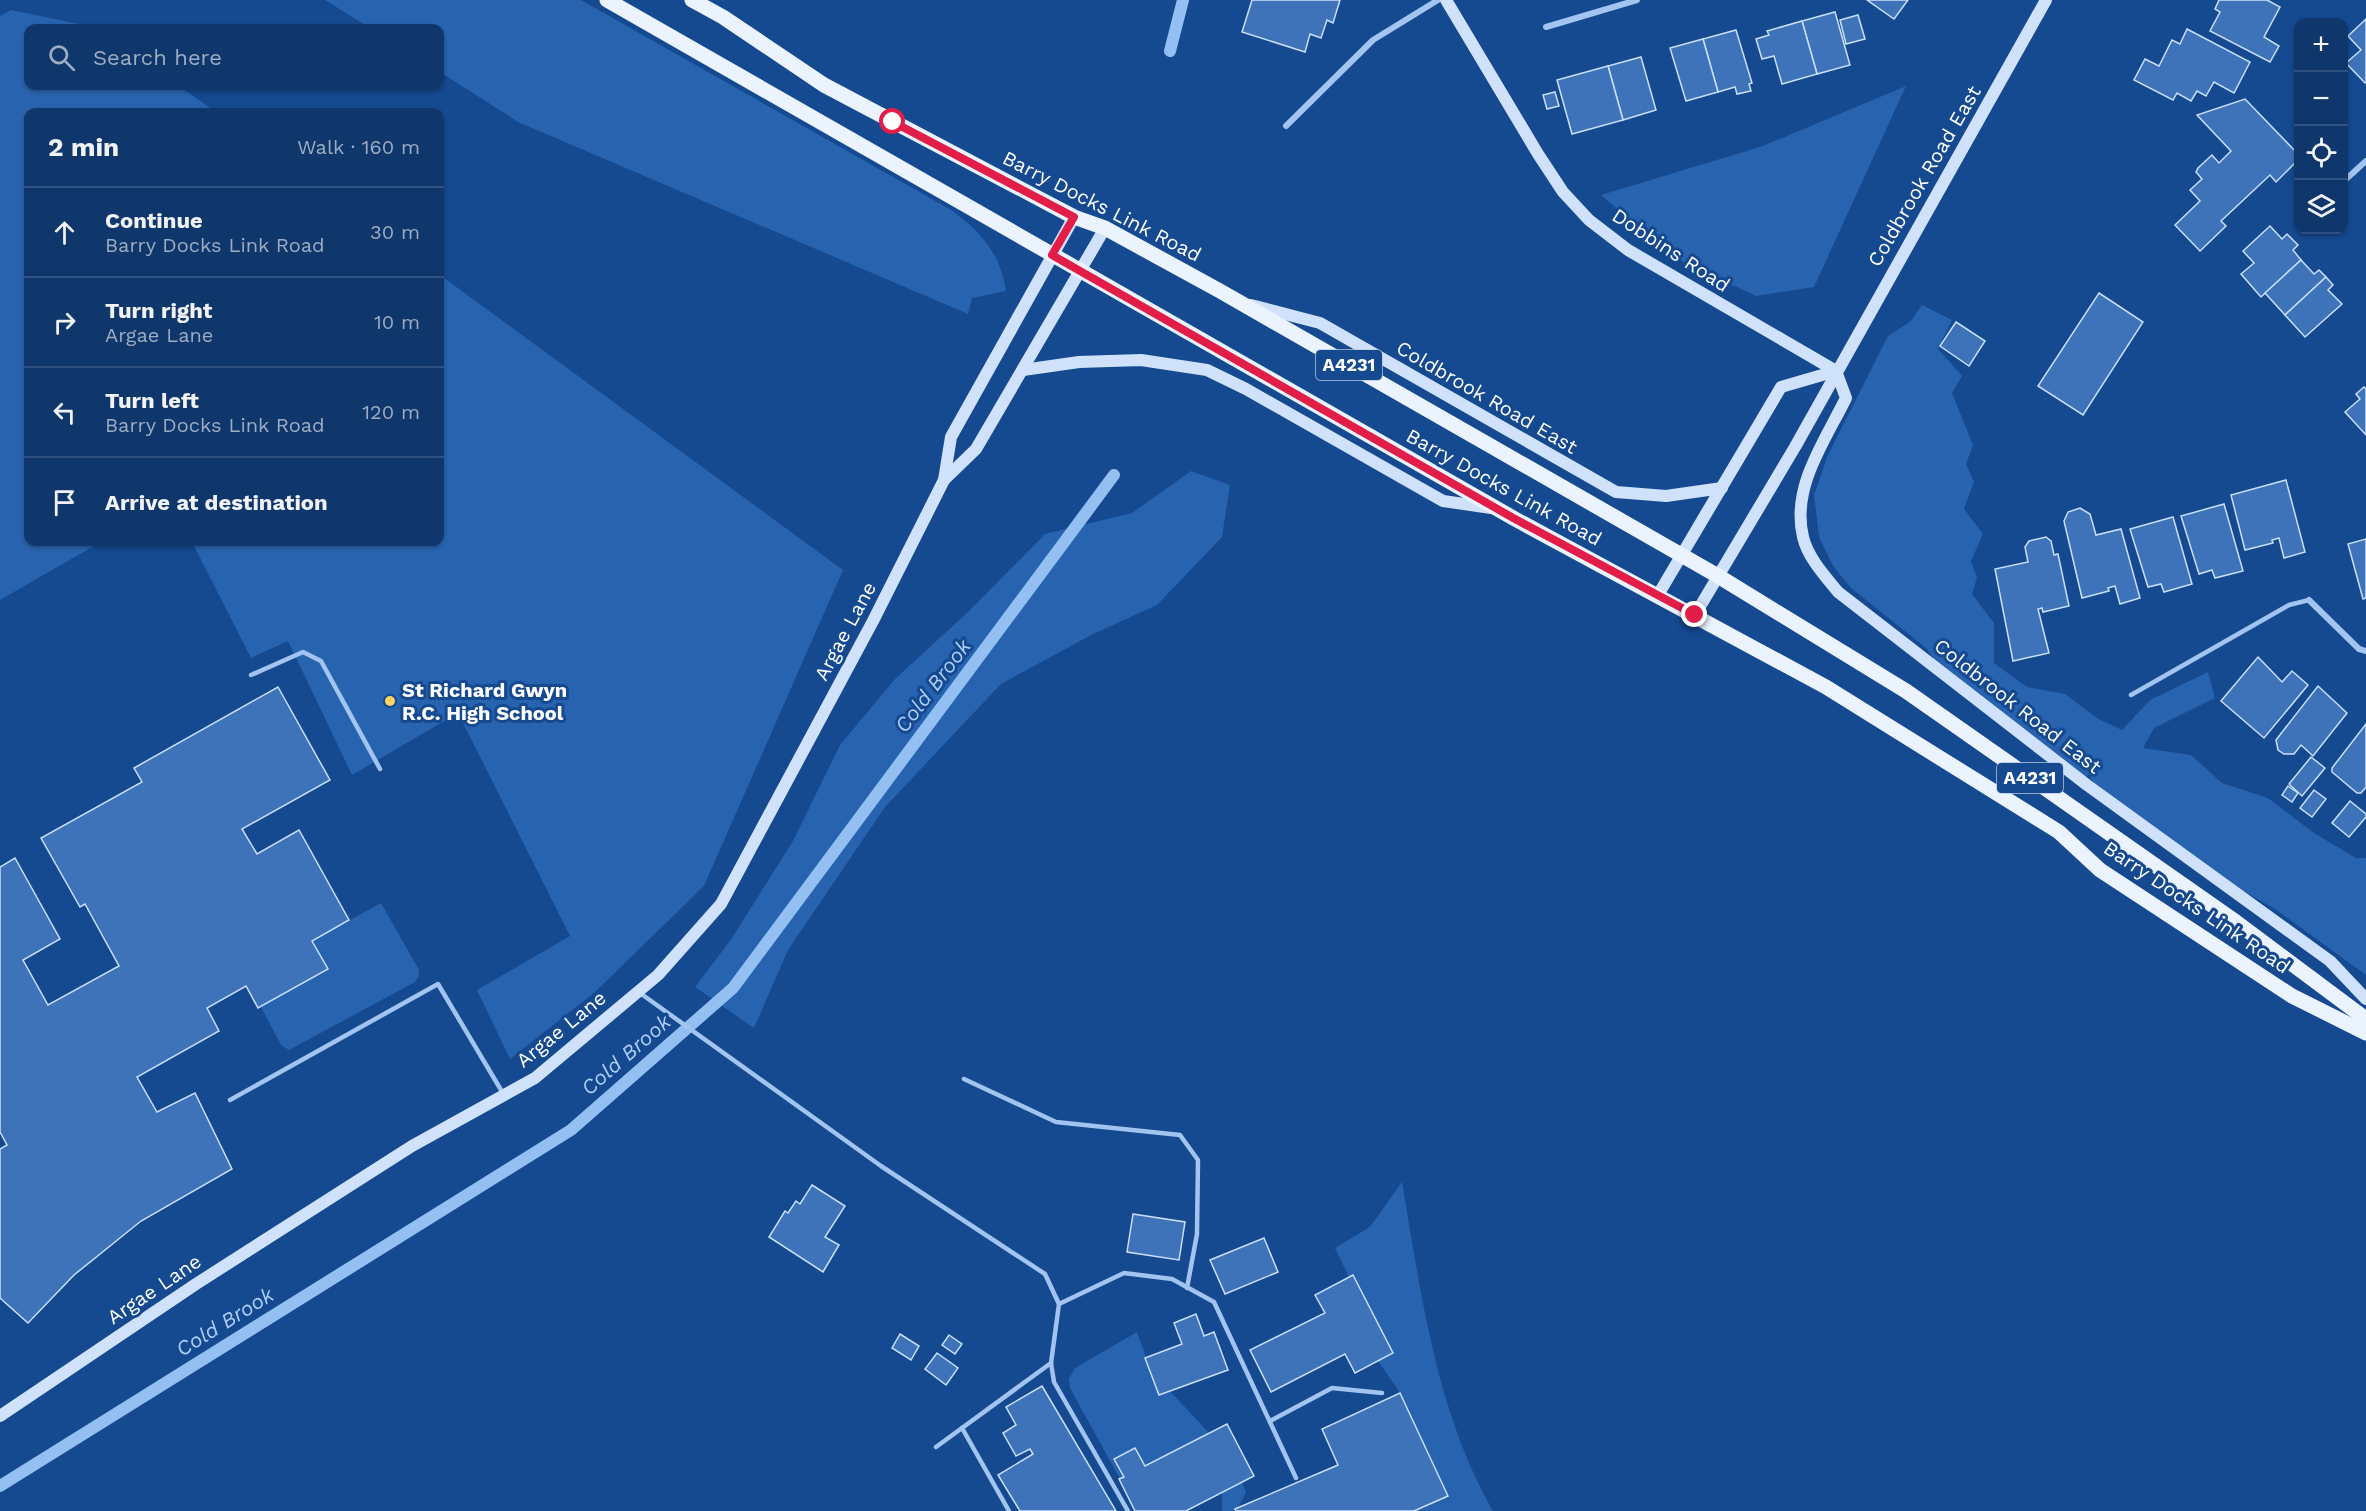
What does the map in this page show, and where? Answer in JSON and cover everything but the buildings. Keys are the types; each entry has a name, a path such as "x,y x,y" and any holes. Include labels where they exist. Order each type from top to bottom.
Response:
{"main road":[{"name":"Barry Docks Link Road","path":"607,0 1498,509 1826,687 2049,825 2100,870 2292,996 2366,1033"},
{"name":"Barry Docks Link Road","path":"692,0 723,17 825,85 1074,217 1105,228 1718,576 1906,691 2236,922 2366,1019"}],"street":[{"path":"1286,126 1373,40 1438,0"},
{"name":"Dobbins Road","path":"1446,0 1538,154 1563,192 1589,220 1628,250 1836,371"},
{"path":"1546,27 1637,0"},
{"name":"Coldbrook Road East","path":"1695,615 2046,0"},
{"path":"2344,180 2366,161"},
{"name":"Argae Lane","path":"1,1414 196,1284 392,1159 535,1078 658,975 721,904 873,621 944,480 951,437 1074,217"},
{"name":"Argae Lane","path":"944,480 976,449 1105,228"},
{"name":"Coldbrook Road East","path":"1238,302 1320,323 1616,492 1666,496 1722,488"},
{"path":"1023,370 1079,362 1141,360 1207,370 1246,389 1443,501 1498,509"},
{"path":"1659,595 1781,387 1836,371"},
{"name":"Coldbrook Road East","path":"1836,371 1846,398 1803,485 1801,517 1803,538 1817,565 1838,592 2086,784 2330,961 2366,999"},
{"path":"2309,600 2359,649 2366,651"}],"lane":[{"path":"2131,695 2289,605 2309,600"},
{"path":"251,675 303,652 321,661 380,770"},
{"path":"230,1100 438,984 504,1095"},
{"path":"638,992 881,1166 1045,1274 1059,1304 1051,1363 1054,1382 1128,1511"},
{"path":"964,1079 1056,1122 1180,1135 1198,1160 1197,1233 1187,1288"},
{"path":"1059,1304 1124,1273 1172,1279 1214,1302 1296,1478"},
{"path":"936,1447 1051,1363"},
{"path":"1269,1421 1332,1388 1382,1393"},
{"path":"962,1428 1009,1511"}],"shaded area":[{"path":"325,0 581,0 953,211 989,246 1000,266 1006,291 972,298 968,314 518,122 444,75 444,24 364,24"},
{"path":"11,10 79,24 24,24 24,90 185,90 210,108 24,108 24,546 94,546 0,600 0,16"},
{"path":"1906,86 1814,287 1756,296 1675,258 1601,195 1763,146"},
{"path":"444,278 843,570 704,886 595,992 510,1059 477,990 570,936 458,713 352,775 288,641 251,658 194,546 444,546"},
{"path":"1922,305 1952,320 1938,349 1962,376 1952,393 1973,445 1966,464 1974,482 1964,509 1983,534 1971,561 1977,578 1972,594 1994,623 1994,663 2027,687 2065,694 2097,718 2122,730 2150,700 2208,672 2215,698 2154,728 2143,748 2191,755 2222,783 2268,798 2314,833 2356,858 2366,858 2366,975 2275,909 2227,882 2097,795 2090,775 2072,779 1946,676 1926,648 1851,588 1833,566 1819,537 1814,495 1828,455 1888,336 1910,322"},
{"path":"1191,471 1230,485 1222,537 1157,605 1093,634 1001,684 885,807 788,950 754,1028 695,987 732,938 793,841 840,745 895,679 969,611 1045,534 1132,513"},
{"path":"381,903 419,970 419,976 415,982 289,1050 281,1045 261,1007 327,969 312,941"},
{"path":"1402,1182 1424,1309 1444,1392 1457,1433 1493,1511 1414,1511 1448,1495 1400,1393 1378,1361 1393,1353 1353,1276 1349,1277 1335,1248 1370,1227"},
{"path":"1137,1332 1159,1394 1170,1391 1209,1433 1145,1466 1135,1448 1115,1458 1124,1477 1120,1479 1070,1388 1069,1379 1075,1368"},
{"path":"1242,1482 1246,1493 1236,1511 1222,1511 1222,1492"}],"waterway":[{"name":"Cold Brook","path":"1170,51 1183,0"},
{"name":"Cold Brook","path":"0,1486 571,1130 733,988 1114,475"}],"place":[{"name":"St Richard Gwyn R.C. High School","path":"390,701"}],"route":[{"path":"893,122 1074,217 1052,255 1515,519 1695,615"}]}
